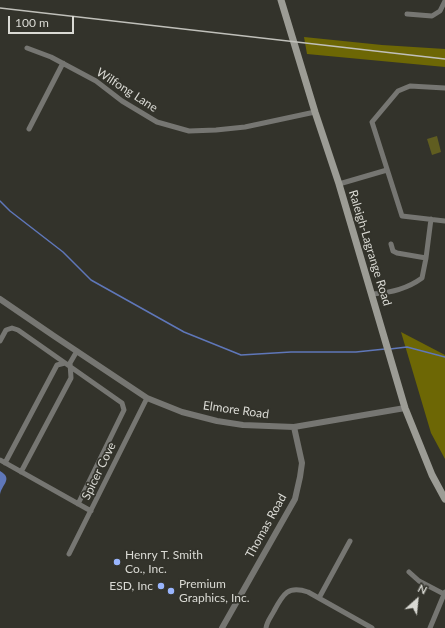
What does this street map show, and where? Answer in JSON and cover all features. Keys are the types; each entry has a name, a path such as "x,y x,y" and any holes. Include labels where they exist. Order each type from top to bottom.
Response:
{"main road":[{"name":"Raleigh-Lagrange Road","path":"281,0 315,112 339,184 405,408 432,475 445,498"}],"street":[{"path":"407,14 432,16 440,11 445,2"},
{"name":"Wilfong Lane","path":"27,48 51,56 96,81 122,101 157,122 189,131 245,127 315,112"},
{"path":"29,128 63,63"},
{"path":"445,88 410,86 398,91 372,122 402,216 431,220 445,220"},
{"path":"339,184 387,170"},
{"path":"372,294 392,292 406,288 422,278 431,220"},
{"path":"391,244 393,251 397,254 426,258"},
{"name":"Elmore Road","path":"1,302 147,398 182,412 217,421 243,425 294,427 405,408"},
{"path":"0,340 6,330 12,328 18,330 122,403 124,410 78,504"},
{"path":"21,472 71,378 68,365 76,351"},
{"path":"5,462 57,365 68,365"},
{"name":"Spicer Cove","path":"69,554 147,398"},
{"name":"Thomas Road","path":"222,628 295,499 302,463 294,427"},
{"path":"0,460 91,511"},
{"path":"319,598 350,541"},
{"path":"409,572 419,580 444,593 430,628"},
{"path":"266,628 269,618 281,597 288,591 300,589 372,628"}],"shaded area":[{"path":"304,37 382,45 445,49 445,67 307,54"},
{"path":"437,136 441,152 432,155 427,139"},
{"path":"401,332 445,355 445,459 431,433"}],"water":[{"path":"0,471 6,477 6,482 0,495"}],"waterway":[{"path":"0,201 10,211 63,252 91,280 184,332 241,355 291,352 356,352 385,349"},
{"path":"390,349 407,347 445,357"}],"railway":[{"path":"0,8 445,59"}],"place":[{"name":"Henry T. Smith Co., Inc.","path":"117,562"},
{"name":"ESD, Inc","path":"161,586"},
{"name":"Premium Graphics, Inc.","path":"171,591"}]}
